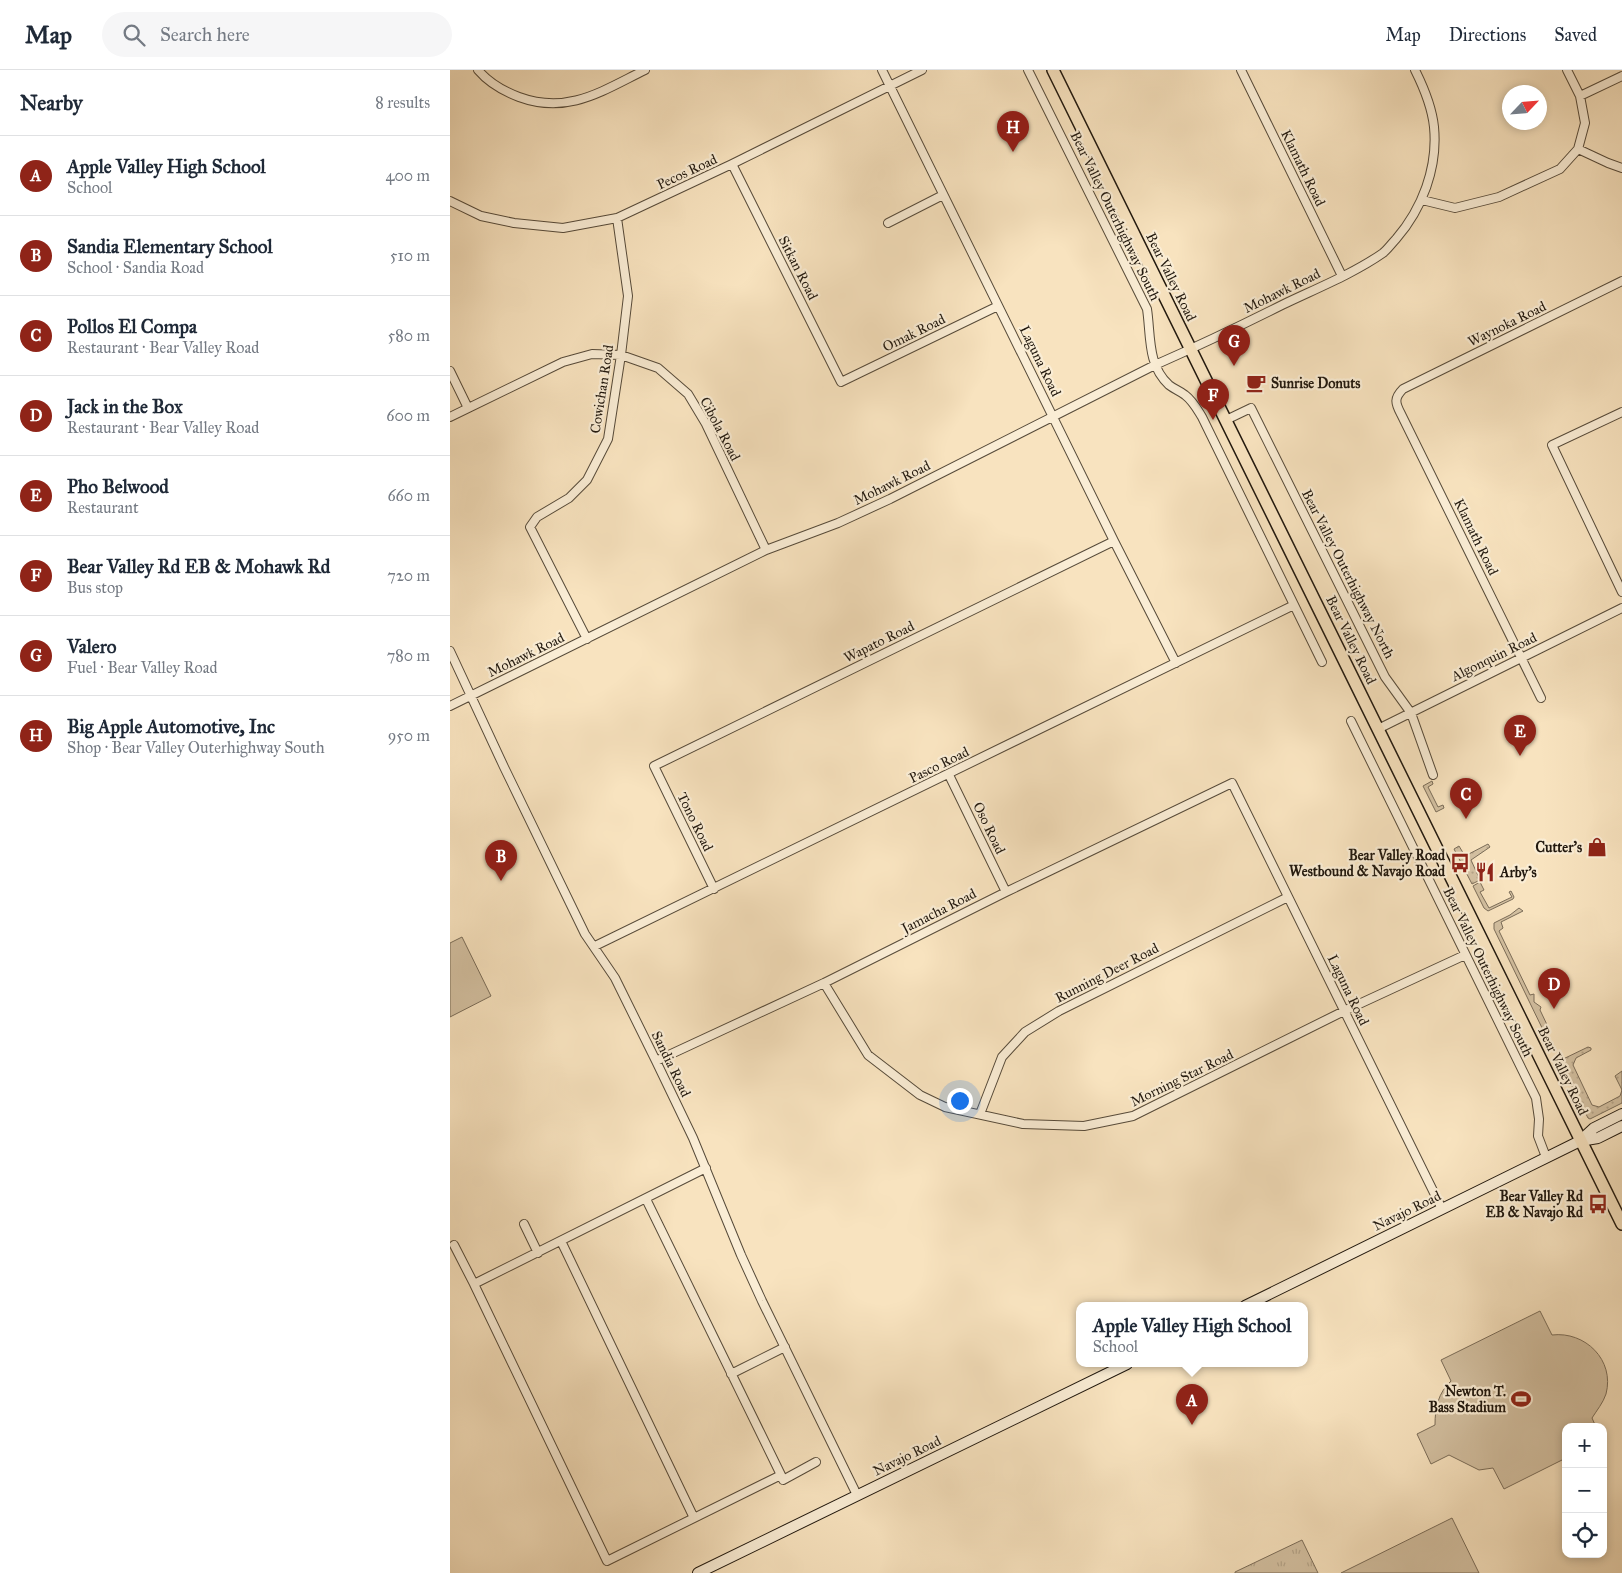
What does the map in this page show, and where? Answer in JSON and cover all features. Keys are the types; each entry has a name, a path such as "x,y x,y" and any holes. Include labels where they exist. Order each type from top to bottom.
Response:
{"main road":[{"name":"Bear Valley Road","path":"1053,70 1622,1224"}],"street":[{"path":"478,70 485,78 505,91 531,101 550,104 572,102 596,94 645,70"},
{"name":"Laguna Road","path":"882,70 1176,663"},
{"name":"Pecos Road","path":"450,200 481,216 514,224 563,228 617,218 732,164 922,70"},
{"name":"Bear Valley Outerhighway South","path":"1028,70 1147,309 1150,327 1149,343 1155,365 1168,384 1186,395 1202,417 1322,662"},
{"name":"Klamath Road","path":"1241,70 1342,276"},
{"name":"Mohawk Road","path":"450,706 766,550 838,523 1155,365 1342,276 1384,252 1408,225 1422,200 1432,167 1434,128 1431,109 1425,90 1415,70"},
{"path":"1422,200 1455,208 1499,197 1560,169 1578,149 1586,123 1580,96 1567,70"},
{"path":"1580,96 1622,76"},
{"path":"1578,149 1608,164 1622,168"},
{"name":"Sitkan Road","path":"732,164 841,382"},
{"path":"888,223 943,195"},
{"name":"Cowichan Road","path":"587,639 530,527 537,517 569,498 587,480 608,439 628,296 617,218"},
{"name":"Waynoka Road","path":"1403,389 1622,281"},
{"name":"Omak Road","path":"841,382 998,306"},
{"name":"Cibola Road","path":"450,417 563,362 592,354 621,355 658,368 688,394 706,424 766,550"},
{"path":"450,371 468,408"},
{"name":"Klamath Road","path":"1403,389 1396,396 1396,404 1541,698"},
{"name":"Bear Valley Outerhighway North","path":"1226,420 1251,408 1385,677 1411,712 1433,775"},
{"path":"1622,412 1552,445 1622,592"},
{"name":"Wapato Road","path":"654,766 1114,541"},
{"name":"Pasco Road","path":"595,946 949,775 1294,605"},
{"name":"Algonquin Road","path":"1378,729 1622,608"},
{"name":"Sandia Road","path":"450,651 585,934 595,946 615,978 656,1061 706,1168 741,1255 857,1495"},
{"name":"Bear Valley Outerhighway South","path":"1350,721 1536,1098 1539,1113 1538,1136 1546,1157"},
{"name":"Tono Road","path":"654,766 714,889"},
{"name":"Oso Road","path":"949,775 1006,892"},
{"name":"Laguna Road","path":"1232,782 1442,1209"},
{"name":"Jamacha Road","path":"656,1061 824,983 1232,782"},
{"name":"Running Deer Road","path":"980,1114 1002,1057 1025,1032 1059,1011 1288,898"},
{"name":"Morning Star Road","path":"824,983 868,1055 920,1095 945,1107 1024,1124 1084,1126 1134,1116 1344,1012 1465,955"},
{"name":"Navajo Road","path":"1580,1141 1594,1128 1622,1114"},
{"name":"Navajo Road","path":"1253,1302 1546,1157 1580,1141 1598,1138 1622,1126"},
{"path":"474,1284 706,1168"},
{"path":"646,1199 783,1480 816,1462"},
{"path":"524,1224 538,1253"},
{"path":"561,1241 694,1518"},
{"path":"454,1245 607,1561 781,1475"},
{"path":"731,1374 785,1347"},
{"name":"Navajo Road","path":"698,1573 1121,1367"}],"green space":[{"path":"1432,781 1433,784 1428,787 1438,807 1443,805 1444,808 1436,812 1423,786"},
{"path":"1488,844 1490,847 1471,860 1480,880 1472,884 1454,849 1459,846 1465,856"},
{"path":"1480,882 1484,890 1480,892 1489,908 1512,897 1509,892 1511,891 1514,897 1488,911 1484,908 1473,886"},
{"path":"1519,908 1523,911 1501,922 1503,928 1499,931 1530,995 1534,994 1534,1002 1541,1007 1540,1010 1550,1031 1545,1034 1494,929 1494,923"},
{"path":"462,937 491,996 450,1017 450,943"},
{"path":"1588,1047 1591,1050 1576,1058 1573,1065 1592,1105 1599,1107 1620,1096 1622,1090 1622,1103 1590,1119 1559,1061"},
{"path":"1622,1071 1622,1090 1615,1076"},
{"name":"Newton T. Bass Stadium","path":"1540,1311 1552,1335 1576,1338 1595,1350 1602,1359 1606,1370 1608,1382 1606,1394 1592,1418 1594,1423 1562,1423 1562,1460 1504,1489 1493,1468 1479,1470 1449,1455 1431,1464 1417,1434 1435,1425 1438,1401 1451,1381 1441,1360"},
{"path":"1452,1518 1479,1573 1341,1573"},
{"path":"1302,1540 1318,1573 1235,1573 1235,1572"}],"place":[{"name":"Big Apple Automotive, Inc","path":"1013,152"},
{"name":"Valero","path":"1234,366"},
{"name":"Sunrise Donuts","path":"1256,383"},
{"name":"Bear Valley Rd EB & Mohawk Rd","path":"1213,420"},
{"name":"Pho Belwood","path":"1520,756"},
{"name":"Pollos El Compa","path":"1466,819"},
{"name":"Cutter's","path":"1597,847"},
{"name":"Bear Valley Road Westbound & Navajo Road","path":"1460,863"},
{"name":"Arby's","path":"1485,872"},
{"name":"Sandia Elementary School","path":"501,881"},
{"name":"Jack in the Box","path":"1554,1009"},
{"name":"Bear Valley Rd EB & Navajo Rd","path":"1598,1204"},
{"name":"Newton T. Bass Stadium","path":"1521,1399"},
{"name":"Apple Valley High School","path":"1192,1425"}]}
